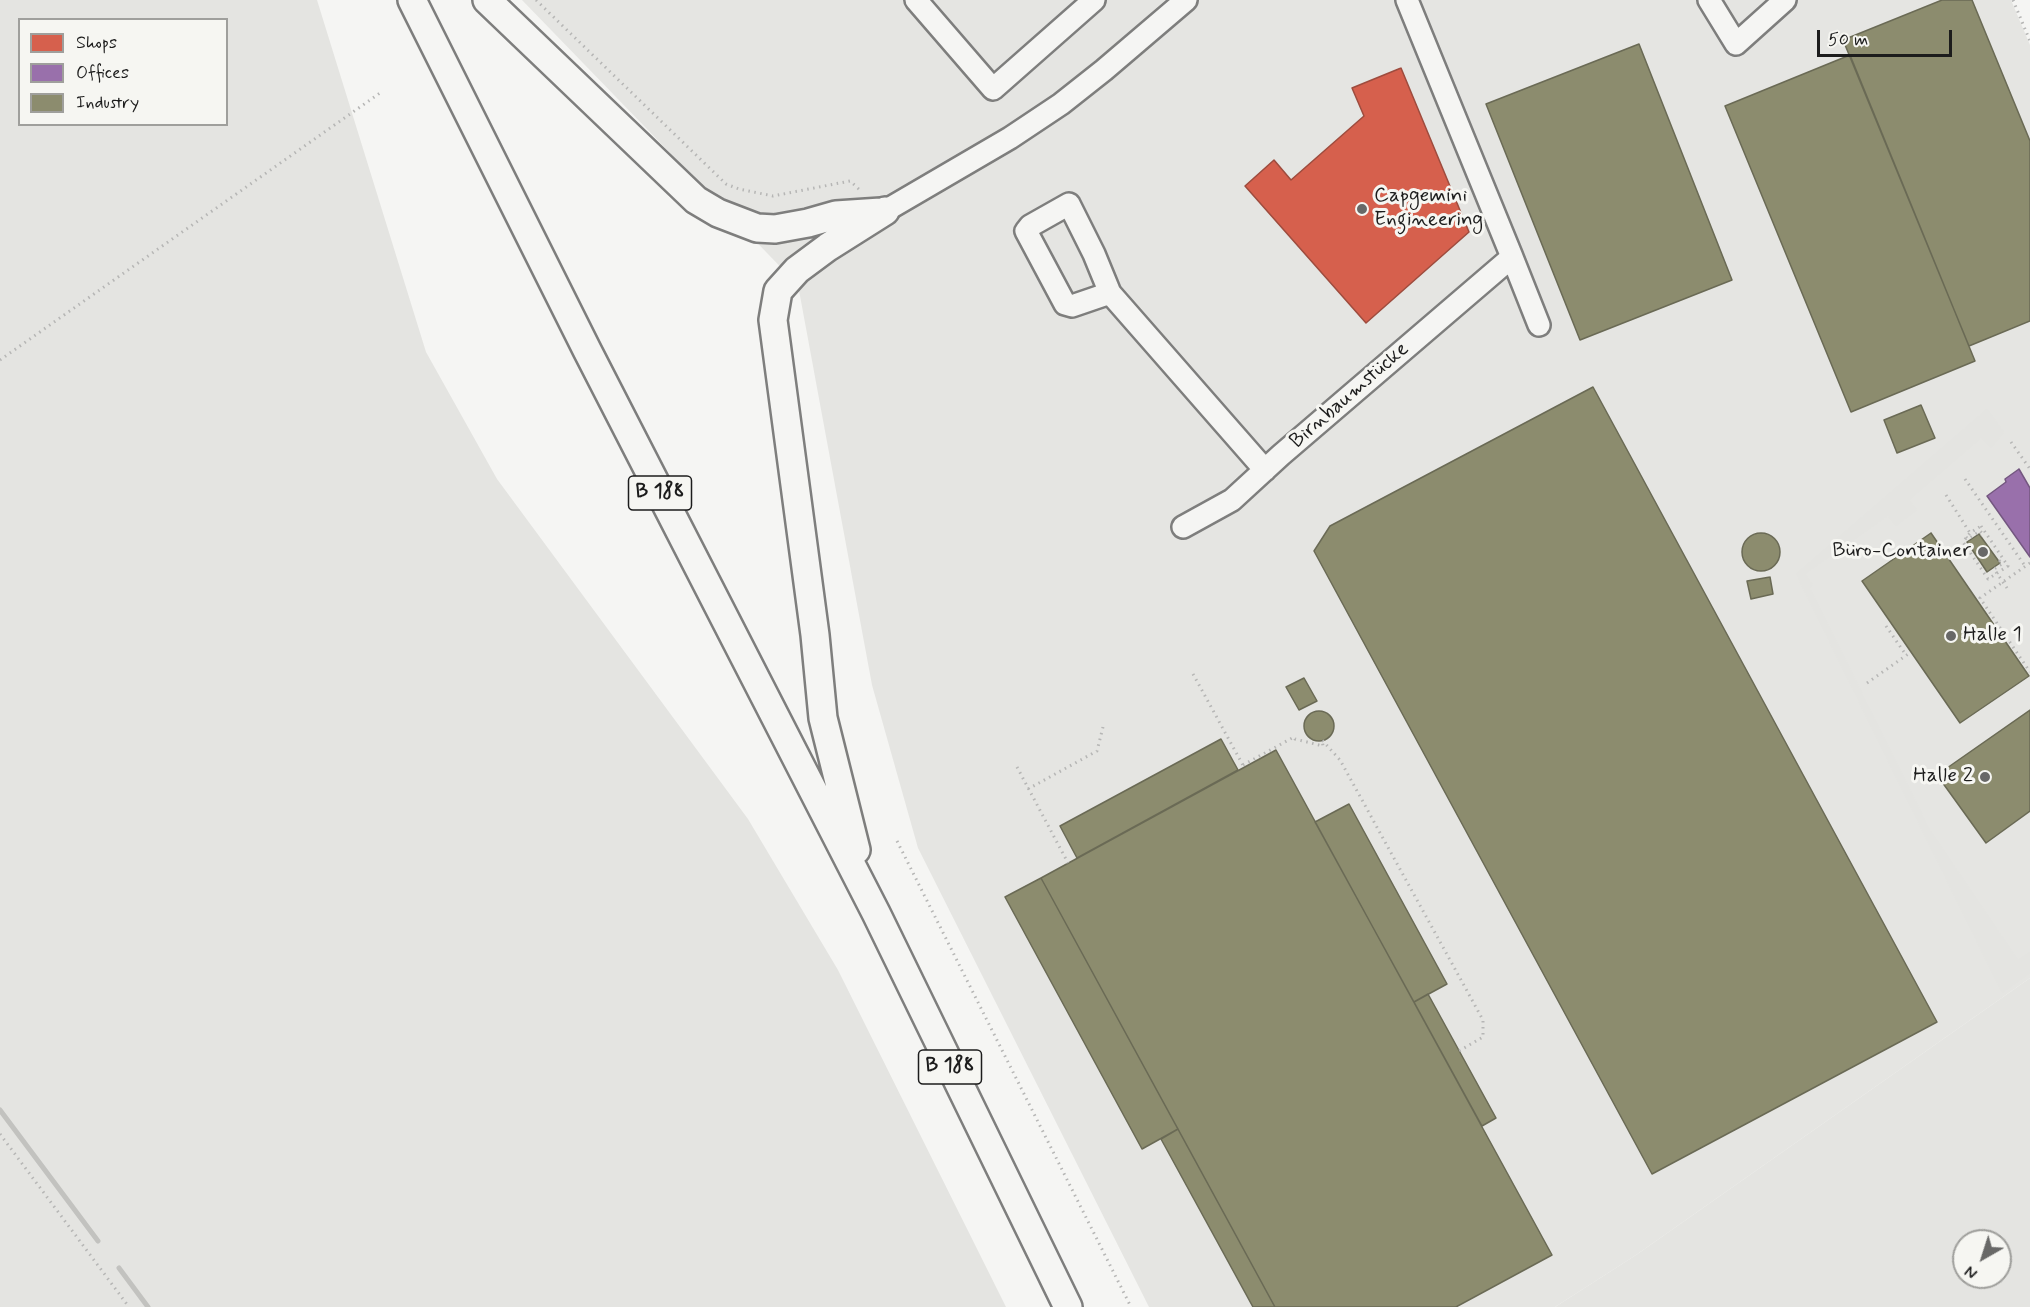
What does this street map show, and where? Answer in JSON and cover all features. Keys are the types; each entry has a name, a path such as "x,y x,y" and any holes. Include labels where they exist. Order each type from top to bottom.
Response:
{"main road":[{"name":"B 188","path":"412,0 598,371 876,913 1068,1307"},
{"path":"487,0 696,200 718,213 757,228 775,229 836,215 885,211"},
{"path":"876,913 851,832 823,718 815,636 773,320 778,291 797,270 828,247 885,211"}],"street":[{"path":"916,0 993,89 1094,0"},
{"path":"885,211 1010,138 1061,104 1186,0"},
{"path":"1407,0 1539,325"},
{"path":"1708,0 1736,44 1785,0"},
{"path":"1110,294 1072,306 1065,304 1026,231 1030,225 1069,204 1094,254 1110,294 1265,470"},
{"name":"Birnbaumstücke","path":"1183,526 1232,500 1512,257"}],"path":[{"path":"536,0 726,184 773,196 850,181 885,211"},
{"path":"2013,0 2030,41"},
{"path":"0,360 380,93"},
{"path":"2011,442 2030,469"},
{"path":"1965,479 2025,566"},
{"path":"1946,495 1970,533"},
{"path":"1981,526 2008,566 1988,579 1963,542 1966,537 1981,526"},
{"path":"1966,537 1968,539 1980,531 1983,534 1981,536"},
{"path":"1999,562 2002,564 1994,569 2007,588"},
{"path":"2030,563 1978,599 2030,672"},
{"path":"1886,626 1906,656"},
{"path":"1868,683 1911,652"},
{"path":"1193,674 1244,766 1294,737 1323,746 1322,740 1340,760 1483,1020 1483,1037 1459,1051"},
{"path":"1028,789 1097,751 1104,723"},
{"path":"1017,766 1068,863"},
{"path":"897,841 1131,1307"},
{"path":"0,1134 129,1307"}],"shaded area":[{"path":"0,0 317,0 426,352 497,479 748,819 838,970 1006,1307 0,1307"},
{"path":"522,0 2011,0 2030,45 2030,978 1636,1255 1555,1307 1149,1307 918,848 872,685 798,285"},
{"path":"1987,409 2004,432 1991,448 1981,438 1909,500 1917,510 1896,526 1888,516 1805,574 1813,585 1810,588 1930,830 2018,960 2030,952 2030,973 2002,993 1796,574"},
{"path":"2030,978 2030,1307 1555,1307 1636,1255"}],"building: Shops":[{"name":"Capgemini Engineering","path":"1401,68 1469,232 1366,323 1245,186 1274,160 1291,180 1364,116 1352,88"}],"building: Offices":[{"path":"2019,469 2030,488 2030,557 1987,496"}],"building: Industry":[{"path":"1942,0 1972,0 2030,141 2030,321 1969,346 1843,40"},
{"path":"1639,44 1732,280 1580,340 1486,104"},
{"path":"1850,55 1975,361 1851,412 1725,106"},
{"path":"1593,387 1937,1022 1652,1174 1314,551 1330,526"},
{"path":"1921,405 1935,438 1897,453 1884,420"},
{"path":"1761,533 1775,538 1780,552 1775,566 1761,571 1747,566 1742,552 1747,538"},
{"name":"Halle 1","path":"1931,533 2029,676 1960,723 1862,581"},
{"name":"Büro-Container","path":"1979,534 2000,563 1987,572 1967,542"},
{"path":"1770,577 1773,594 1751,599 1747,581"},
{"path":"1304,678 1317,701 1299,710 1286,687"},
{"name":"Halle 2","path":"2030,710 2030,811 1986,843 1937,775"},
{"path":"1319,711 1325,712 1333,720 1333,732 1325,740 1319,741 1313,740 1305,732 1304,726 1305,720 1313,712"},
{"path":"1221,739 1238,770 1077,858 1060,826"},
{"path":"1276,750 1552,1255 1456,1307 1275,1307 1041,878"},
{"path":"1349,804 1447,984 1414,1002 1315,822"},
{"path":"1041,878 1178,1129 1142,1149 1005,897"},
{"path":"1428,994 1496,1118 1482,1126 1414,1002"},
{"path":"1178,1129 1275,1307 1253,1307 1161,1139"}],"waterway":[{"path":"0,1110 98,1241"},
{"path":"119,1268 148,1307"}],"place":[{"name":"Capgemini Engineering","path":"1362,209"},
{"name":"Büro-Container","path":"1983,552"},
{"name":"Halle 1","path":"1951,636"},
{"name":"Halle 2","path":"1985,777"}]}
